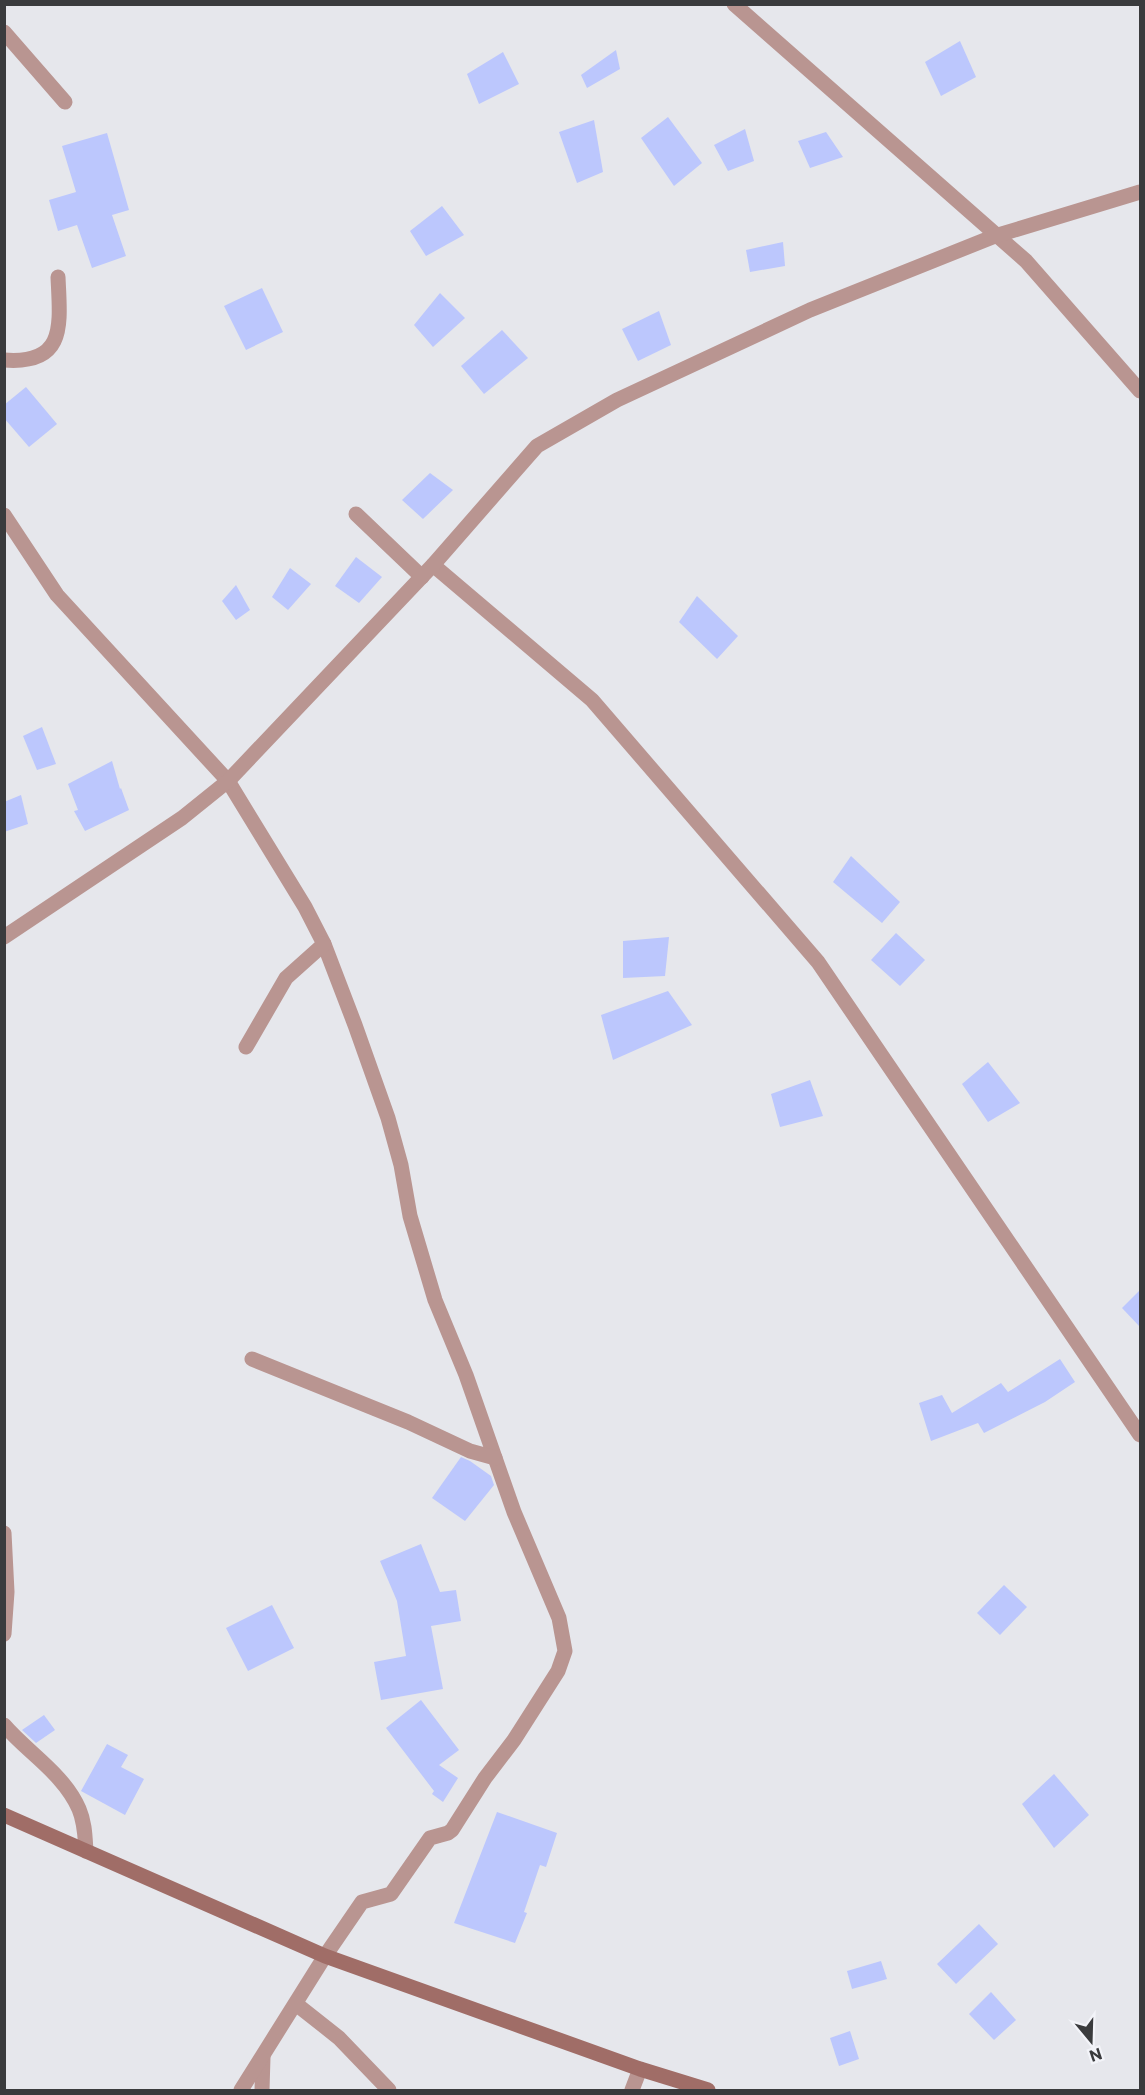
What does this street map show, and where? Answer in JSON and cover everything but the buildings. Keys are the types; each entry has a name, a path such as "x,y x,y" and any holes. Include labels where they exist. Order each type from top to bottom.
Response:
{"main road":[{"path":"4,1815 325,1956 640,2069 708,2091"}],"street":[{"path":"734,4 1026,261 1140,391"},
{"path":"4,32 65,102"},
{"path":"4,937 182,818 228,781 422,577 537,446 617,400 810,310 995,236 1140,192"},
{"path":"4,360 33,359 47,352 57,339 58,278"},
{"path":"356,514 422,577"},
{"path":"4,515 57,595 228,781 305,907 324,944 388,1118 424,1268 466,1375 514,1512 559,1618 565,1652 558,1671 452,1830 430,1838 391,1894 362,1902 325,1956 241,2091"},
{"path":"433,565 592,700 818,962 1140,1435"},
{"path":"246,1047 286,978 324,944"},
{"path":"252,1359 408,1422 470,1451 495,1458"},
{"path":"4,1533 7,1592 4,1634"},
{"path":"4,1725 68,1790 79,1808 84,1826 86,1851"},
{"path":"296,2004 339,2038 389,2091"},
{"path":"262,2091 263,2057"},
{"path":"632,2091 640,2069"}]}
